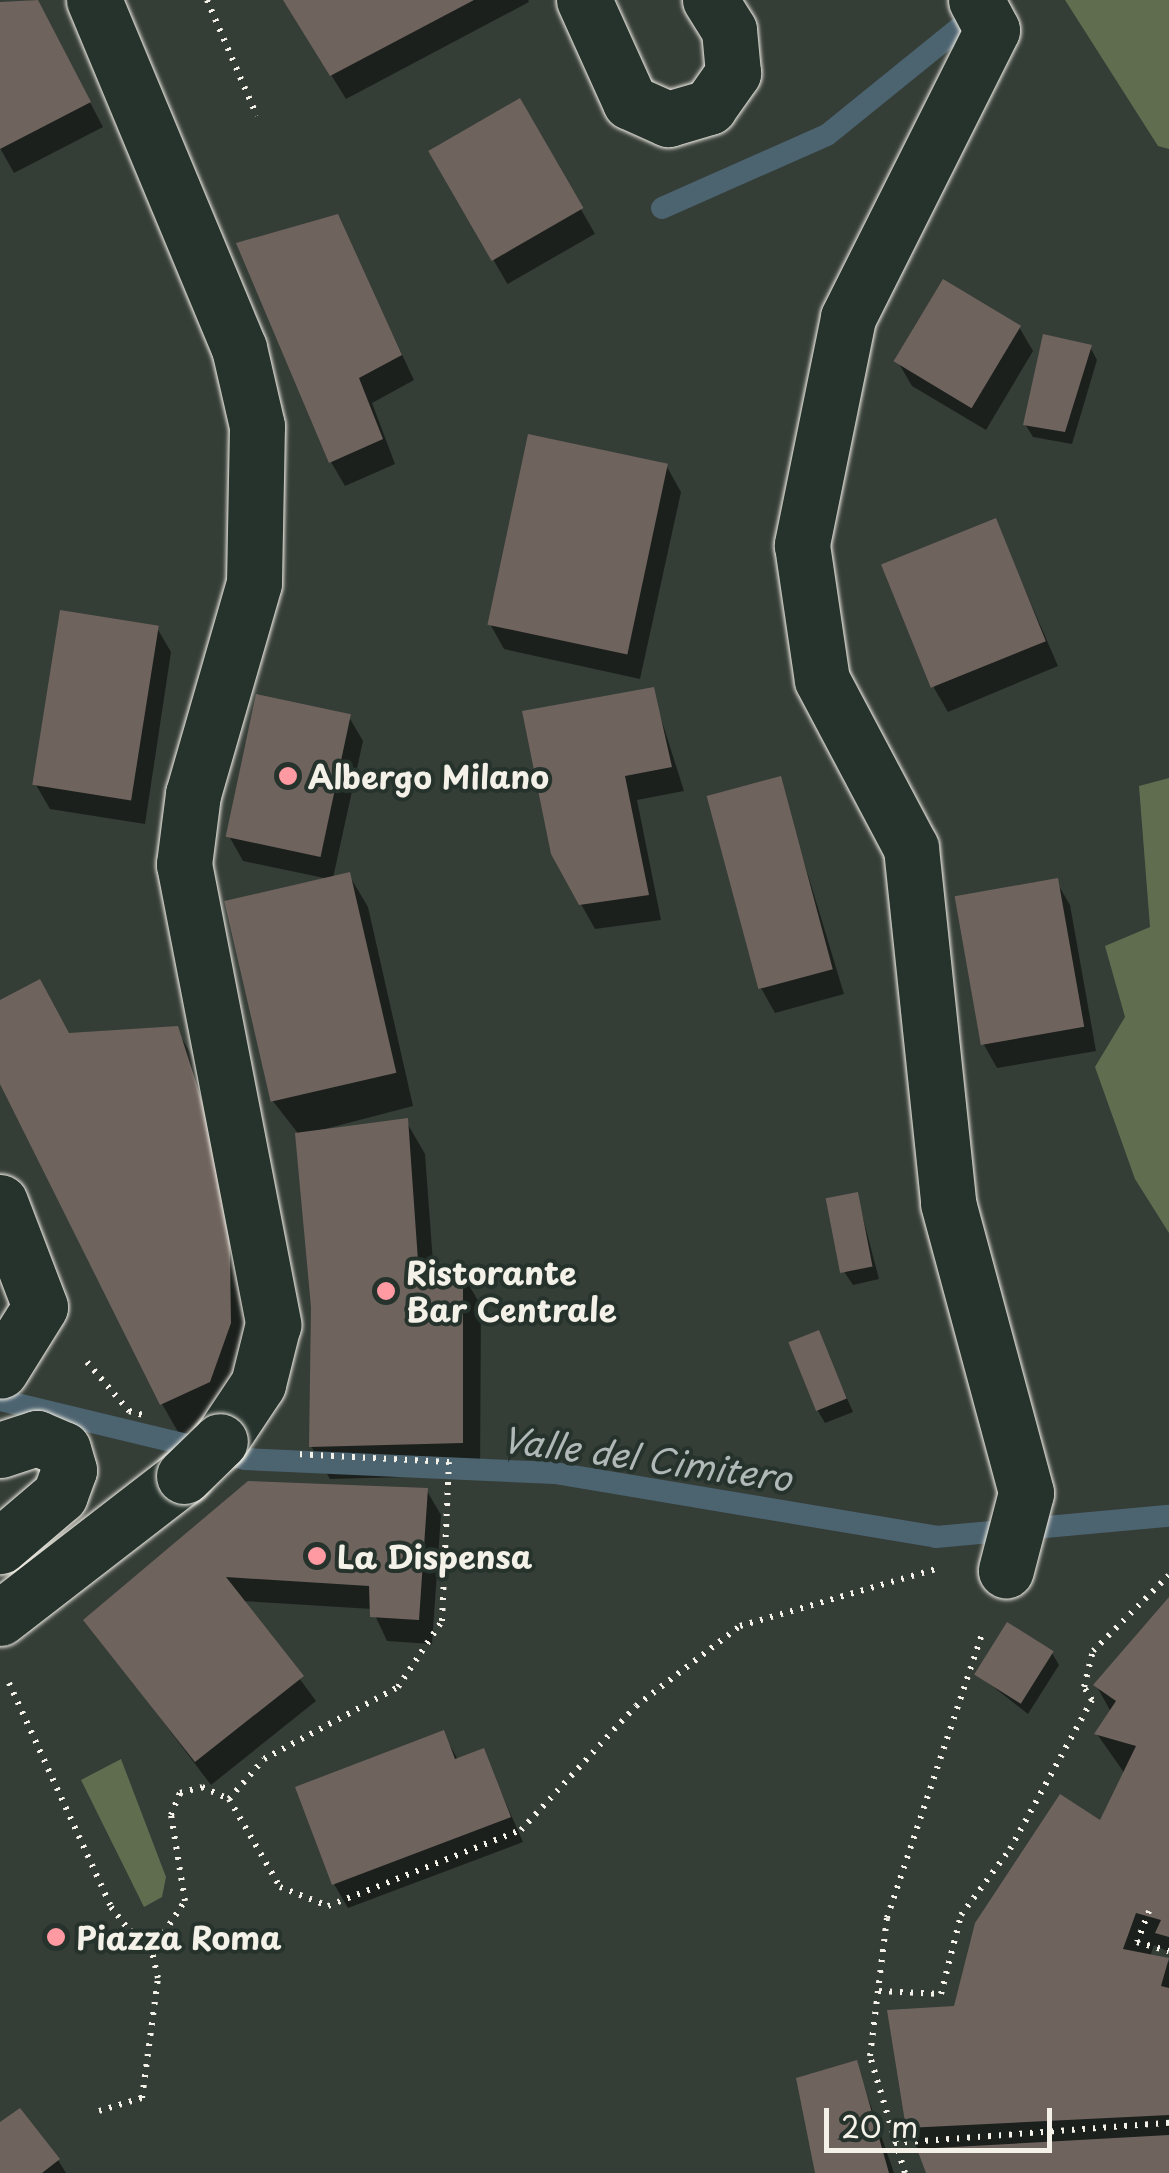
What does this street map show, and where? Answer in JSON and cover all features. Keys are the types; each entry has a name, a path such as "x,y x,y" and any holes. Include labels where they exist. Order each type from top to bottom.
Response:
{"main road":[{"path":"1,1642 202,1459 258,1384 273,1324 188,926 184,864 193,794 254,584 257,426 239,348 94,0"},
{"path":"584,0 624,93 668,119 709,107 733,72 729,30 710,0"},
{"path":"984,15 848,318 802,545 822,680 911,848 948,1204 1026,1493 1011,1560"},
{"path":"0,1202 40,1307 2,1368"},
{"path":"0,1450 37,1438 62,1449 69,1470 60,1495 0,1546"}],"path":[{"path":"207,0 256,116"},
{"path":"40,1307 129,1410 163,1422"},
{"path":"229,1799 264,1759 398,1687 442,1621 449,1462 284,1453"},
{"path":"1,1642 112,1907 130,1930 148,1935 164,1932 186,1901 171,1815 180,1794 202,1787 229,1799 280,1886 328,1906 521,1830 636,1706 740,1626 944,1566 1011,1560 887,1918 870,2056 905,2173"},
{"path":"880,1991 941,1994 960,1914 1010,1849 1092,1700 1084,1686 1093,1651 1169,1574"},
{"path":"1148,1911 1137,1942 1169,1951"},
{"path":"99,2111 142,2098 158,1978 148,1935"},
{"path":"894,2143 1169,2123"}],"green space":[{"path":"1065,0 1169,0 1169,149 1158,146"},
{"path":"1169,778 1169,1233 1135,1179 1095,1067 1125,1017 1105,946 1150,927 1139,786"},
{"path":"121,1759 166,1877 162,1897 144,1907 81,1780"}],"building":[{"path":"38,0 91,102 0,149 0,2"},
{"path":"283,0 474,0 330,76"},
{"path":"520,98 584,208 492,261 428,151"},
{"path":"338,214 402,355 359,378 383,439 329,463 236,243"},
{"path":"943,279 1021,326 972,408 894,361"},
{"path":"1043,334 1092,345 1065,432 1023,425"},
{"path":"528,434 668,464 627,654 487,625"},
{"path":"996,518 1046,641 931,688 881,564"},
{"path":"60,610 159,626 131,800 32,785"},
{"path":"654,687 672,767 625,776 649,895 579,905 551,854 522,711"},
{"name":"Albergo Milano","path":"256,694 351,714 321,857 226,837"},
{"path":"781,776 833,969 758,989 707,796"},
{"path":"350,872 396,1073 271,1102 224,901"},
{"path":"1058,878 1084,1027 981,1045 955,896"},
{"path":"40,979 69,1033 178,1026 229,1186 231,1323 210,1382 160,1405 0,1084 0,1000"},
{"name":"Ristorante Bar Centrale","path":"408,1118 419,1275 463,1270 463,1443 309,1447 311,1307 295,1133"},
{"path":"858,1192 873,1267 840,1273 826,1198"},
{"path":"819,1330 847,1399 816,1411 788,1342"},
{"path":"248,1481 428,1488 419,1620 370,1617 369,1586 226,1577 304,1676 195,1762 83,1620"},
{"path":"1169,1597 1169,1937 1155,1933 1161,1920 1136,1913 1123,1949 1169,1958 1161,1986 1169,1988 1169,2115 906,2128 887,2010 954,2006 975,1923 1060,1794 1100,1820 1136,1746 1094,1734 1116,1701 1093,1685"},
{"path":"1007,1622 1054,1651 1021,1704 974,1675"},
{"path":"444,1730 455,1759 484,1748 511,1817 332,1885 295,1787"},
{"path":"857,2060 889,2173 815,2173 796,2078"},
{"path":"20,2108 60,2159 42,2173 0,2173 0,2122"},
{"path":"1169,2135 1169,2173 926,2173 917,2149"}],"waterway":[{"path":"662,208 827,135 984,8"},
{"name":"Valle del Cimitero","path":"0,1400 245,1459 555,1473 936,1537 1169,1516"}],"place":[{"name":"Albergo Milano","path":"288,776"},
{"name":"Ristorante Bar Centrale","path":"386,1291"},
{"name":"La Dispensa","path":"317,1556"},
{"name":"Piazza Roma","path":"56,1937"}]}
